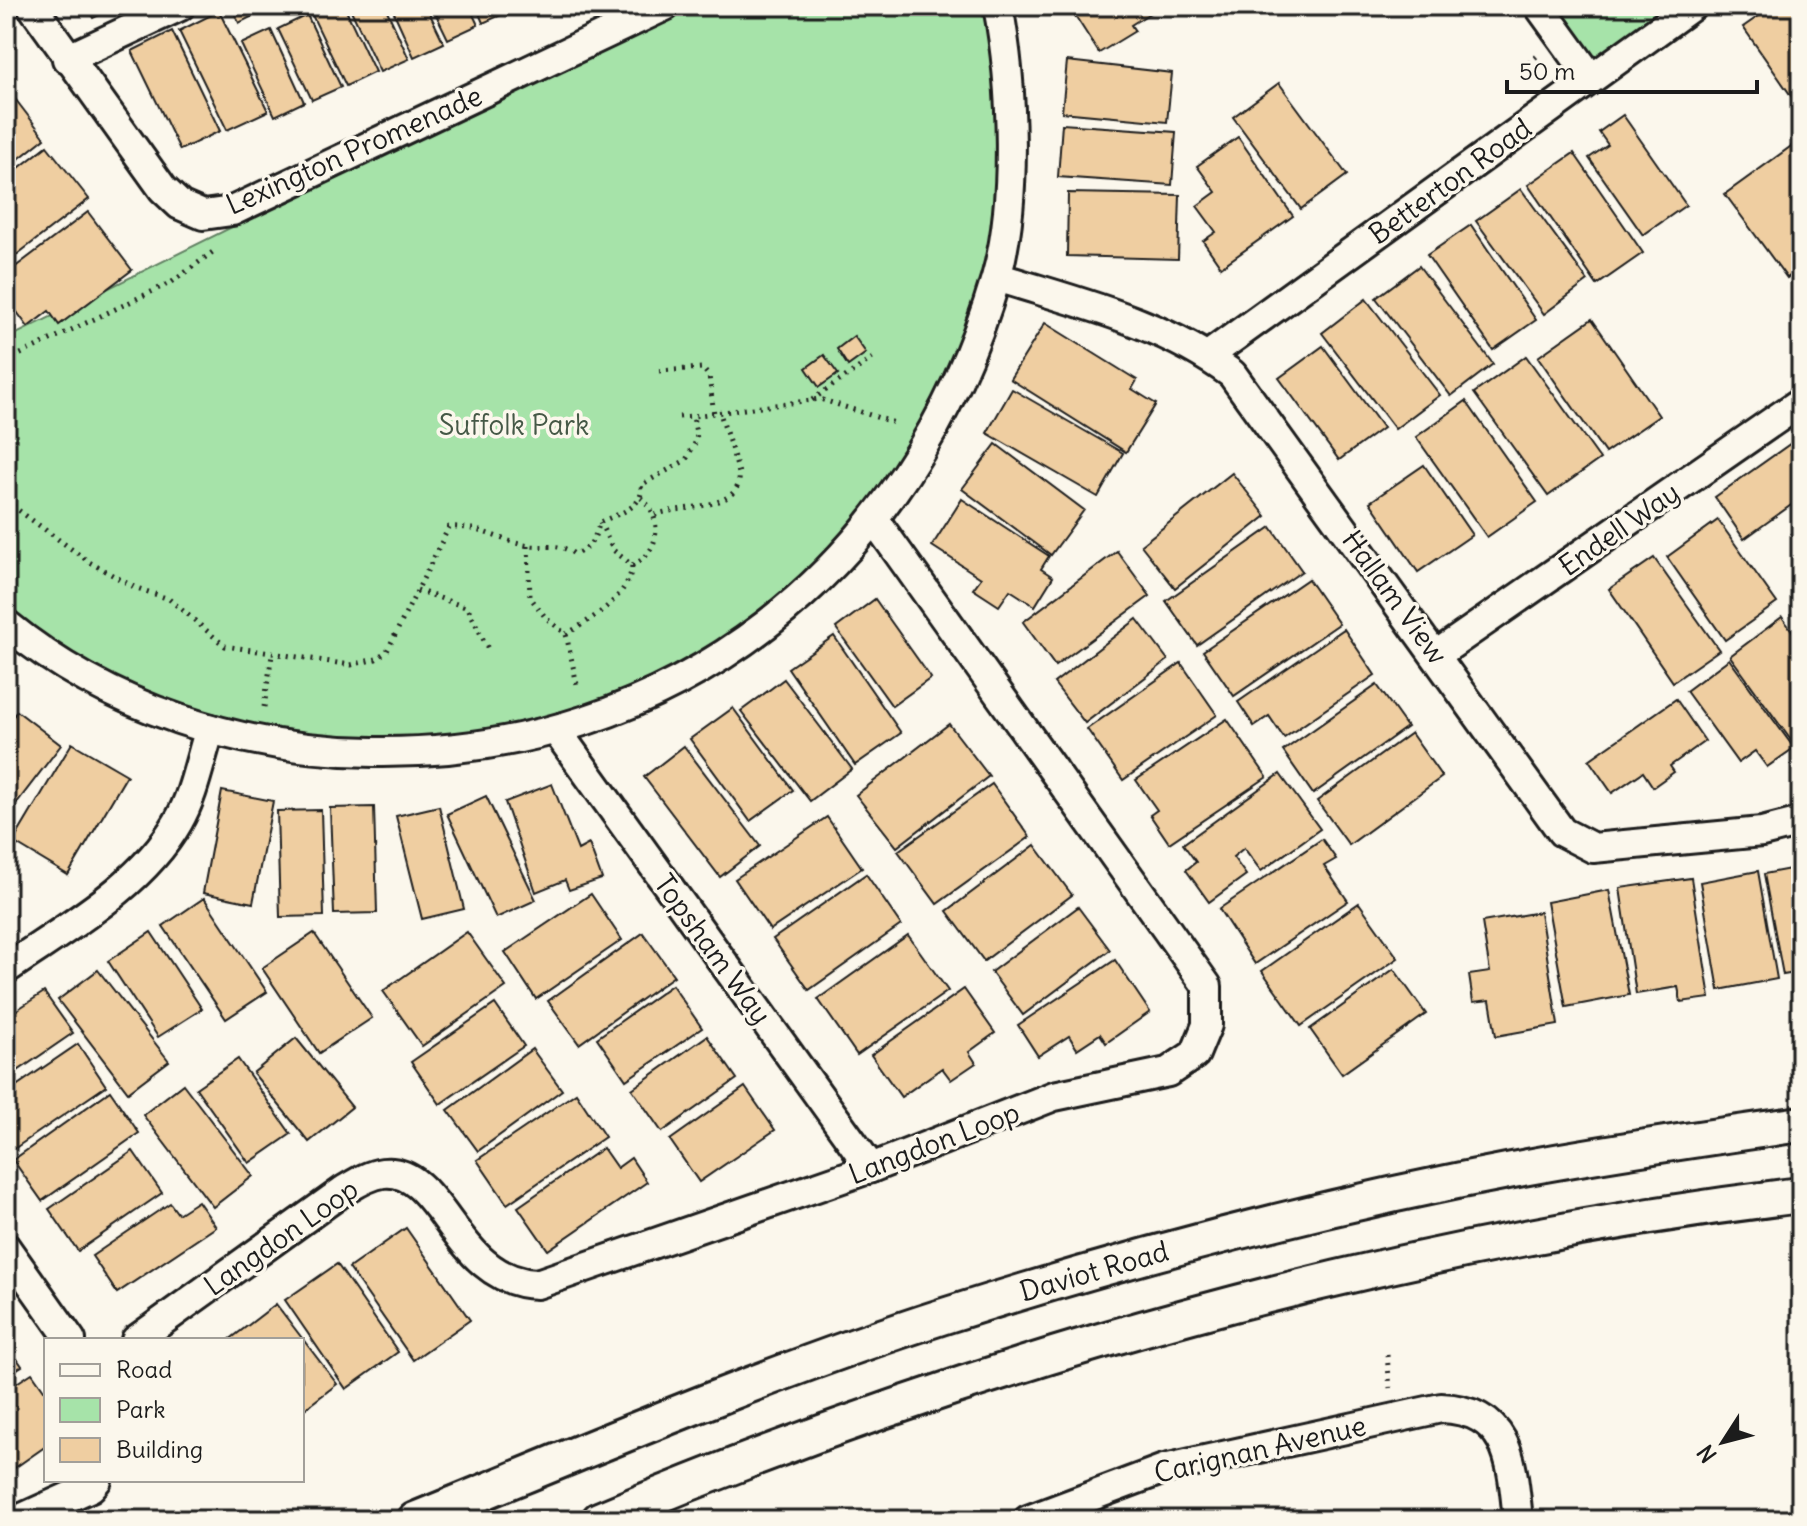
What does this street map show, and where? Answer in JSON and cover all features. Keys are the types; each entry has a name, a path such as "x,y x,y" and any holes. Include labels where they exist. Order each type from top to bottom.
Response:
{"street":[{"name":"Lexington Promenade","path":"32,6 156,181 180,205 203,215 232,211 665,6"},
{"path":"67,59 180,6"},
{"path":"6,624 69,666 122,695 210,729 273,745 339,752 410,753 473,746 556,730 632,703 732,650 827,575 874,519 937,424 997,277 1005,231 1010,141 1006,62 998,6"},
{"path":"1539,6 1591,78"},
{"name":"Betterton Road","path":"1208,356 1692,6"},
{"name":"Hallam View","path":"997,277 1142,323 1208,356 1232,374 1258,405 1562,832 1593,848 1762,832 1801,822"},
{"name":"Endell Way","path":"1436,655 1801,402"},
{"name":"Langdon Loop","path":"139,1338 343,1191 368,1177 385,1173 402,1175 421,1185 491,1272 515,1284 537,1284 871,1168 1054,1096 1168,1072 1195,1054 1207,1025 1207,986 874,519"},
{"path":"6,969 109,896 146,864 179,822 210,729"},
{"name":"Topsham Way","path":"556,730 871,1168"},
{"name":"Daviot Road","path":"415,1520 778,1374 942,1317 1108,1266 1275,1222 1444,1183 1614,1151 1801,1124"},
{"path":"599,1520 883,1411 1045,1358 1209,1311 1458,1252 1626,1220 1801,1195"},
{"path":"6,1248 70,1338"},
{"name":"Carignan Avenue","path":"1028,1520 1164,1469 1441,1408 1468,1409 1494,1427 1512,1462 1518,1520"},
{"path":"18,1520 91,1487 95,1482"}],"path":[{"path":"6,361 172,282 214,251"},
{"path":"808,403 874,357"},
{"path":"655,515 723,501 740,481 717,413 709,376 702,368 659,371"},
{"path":"679,417 830,400 898,424"},
{"path":"6,501 89,562 134,587 169,599 225,646 351,665 376,659 387,651 449,527 467,527 528,546 560,545 574,554 583,552 590,546 600,522 637,504 641,498 641,485 678,466 696,445 693,416"},
{"path":"632,565 647,557 653,548 655,515 641,498"},
{"path":"600,522 613,550 632,565"},
{"path":"528,546 530,597 546,618 566,634 578,689"},
{"path":"566,634 624,590 631,577 632,565"},
{"path":"417,590 468,608 489,651"},
{"path":"264,707 272,655"}],"green space":[{"name":"Suffolk Park","path":"678,6 998,6 997,277 874,519 683,678 460,748 188,724 6,624 6,339"},
{"path":"1539,6 1692,6 1591,78"}],"building":[{"path":"87,6 118,6 93,18"},
{"path":"231,6 261,6 263,11 239,23"},
{"path":"330,6 344,6 375,72 346,86 312,15"},
{"path":"349,6 385,6 409,59 380,72"},
{"path":"391,6 426,6 444,43 414,57"},
{"path":"432,6 469,6 478,25 448,39"},
{"path":"476,6 521,6 483,23"},
{"path":"1069,6 1161,6 1131,25 1135,31 1099,53"},
{"path":"1773,6 1801,8 1801,110 1743,27"},
{"path":"219,11 268,111 227,130 179,31"},
{"path":"307,15 341,87 312,100 278,29"},
{"path":"271,30 304,102 275,116 241,44"},
{"path":"172,31 220,131 180,150 132,51"},
{"path":"1067,61 1172,73 1167,122 1062,112"},
{"path":"1279,83 1347,175 1301,209 1233,117"},
{"path":"6,87 45,138 6,169"},
{"path":"1623,115 1686,205 1643,235 1589,158 1608,145 1599,132"},
{"path":"1062,124 1176,132 1172,185 1058,177"},
{"path":"1238,137 1293,216 1221,267 1203,241 1216,232 1197,206 1216,192 1197,166"},
{"path":"1801,139 1801,228 1798,230 1801,268 1787,278 1725,194"},
{"path":"47,146 89,199 6,263 6,178"},
{"path":"1574,153 1643,253 1597,285 1528,185"},
{"path":"1521,189 1588,281 1544,314 1476,221"},
{"path":"1068,193 1180,195 1178,259 1067,256"},
{"path":"88,212 132,270 59,325 49,311 28,327 6,297 6,274"},
{"path":"1471,225 1536,320 1493,350 1427,255"},
{"path":"1419,266 1493,364 1451,396 1376,298"},
{"path":"1366,299 1440,395 1395,429 1322,333"},
{"path":"1592,319 1659,416 1605,453 1538,357"},
{"path":"1045,323 1137,380 1132,389 1156,404 1126,452 1010,379"},
{"path":"854,336 866,353 848,366 837,349"},
{"path":"1323,346 1383,428 1339,460 1279,378"},
{"path":"824,355 838,374 819,387 806,368"},
{"path":"1526,356 1600,459 1548,496 1474,393"},
{"path":"1012,389 1123,453 1098,497 987,433"},
{"path":"1466,401 1537,502 1487,537 1416,437"},
{"path":"1801,436 1801,498 1744,539 1715,497"},
{"path":"996,444 1084,510 1051,555 962,489"},
{"path":"1424,465 1472,535 1418,572 1370,502"},
{"path":"1232,473 1266,516 1175,588 1141,545"},
{"path":"962,499 1049,556 1041,569 1053,577 1035,606 1010,590 999,606 973,589 981,578 932,546"},
{"path":"1718,520 1777,603 1725,640 1667,557"},
{"path":"1271,527 1302,571 1197,645 1166,601"},
{"path":"1117,551 1150,596 1055,666 1023,622"},
{"path":"1654,558 1719,650 1673,682 1609,589"},
{"path":"1308,579 1339,624 1234,696 1203,651"},
{"path":"875,599 931,678 892,706 836,628"},
{"path":"1782,617 1801,643 1801,754 1730,656"},
{"path":"1137,619 1168,660 1085,723 1054,683"},
{"path":"1344,629 1375,675 1284,738 1269,716 1254,726 1238,702"},
{"path":"834,636 901,733 855,765 788,668"},
{"path":"1729,659 1794,748 1767,767 1755,751 1738,763 1686,691"},
{"path":"1181,663 1217,715 1123,780 1087,729"},
{"path":"784,679 852,769 810,801 741,711"},
{"path":"1377,685 1407,727 1313,794 1283,751"},
{"path":"1676,699 1705,741 1670,766 1674,772 1653,787 1643,772 1612,793 1589,760"},
{"path":"733,708 793,790 750,821 690,739"},
{"path":"17,711 61,745 6,817 6,726"},
{"path":"1227,719 1267,777 1169,843 1150,815 1157,810 1136,780"},
{"path":"949,724 989,776 897,847 856,795"},
{"path":"1411,733 1442,777 1349,845 1317,801"},
{"path":"72,743 127,775 68,875 13,842"},
{"path":"684,746 760,846 720,877 644,777"},
{"path":"1280,774 1320,829 1261,871 1244,848 1233,857 1246,875 1209,902 1186,870 1196,862 1183,844"},
{"path":"552,784 578,850 589,844 602,879 569,890 565,880 536,892 505,802"},
{"path":"992,784 1030,837 937,904 898,851"},
{"path":"222,791 273,801 253,903 203,893"},
{"path":"486,796 536,900 496,918 447,814"},
{"path":"439,806 464,909 422,919 396,816"},
{"path":"374,807 377,913 334,914 330,808"},
{"path":"321,810 324,916 280,917 277,811"},
{"path":"827,817 862,868 770,930 735,879"},
{"path":"1322,839 1336,859 1324,866 1348,901 1255,964 1219,909"},
{"path":"1035,845 1072,895 984,961 947,911"},
{"path":"1801,867 1801,972 1783,975 1764,874"},
{"path":"1758,871 1777,979 1719,990 1700,882"},
{"path":"866,874 901,925 809,990 773,939"},
{"path":"1691,878 1710,998 1681,1002 1678,987 1636,994 1620,888"},
{"path":"1609,890 1629,995 1566,1007 1547,902"},
{"path":"591,894 622,940 536,999 505,952"},
{"path":"204,898 267,992 226,1019 163,926"},
{"path":"1359,903 1398,958 1301,1026 1262,971"},
{"path":"1078,907 1110,950 1023,1015 991,972"},
{"path":"1540,912 1558,1025 1496,1036 1490,1000 1473,1002 1469,975 1490,972 1482,922"},
{"path":"151,932 202,1009 158,1037 108,961"},
{"path":"467,932 506,987 422,1046 383,991"},
{"path":"314,933 372,1018 319,1053 262,968"},
{"path":"643,933 674,976 579,1044 548,1001"},
{"path":"908,935 948,991 857,1055 818,999"},
{"path":"1115,960 1150,1012 1106,1043 1100,1034 1077,1049 1069,1036 1038,1056 1018,1025"},
{"path":"1394,969 1426,1014 1342,1074 1310,1029"},
{"path":"98,970 169,1061 128,1092 58,1000"},
{"path":"672,985 702,1028 626,1080 597,1038"},
{"path":"964,989 995,1033 969,1052 976,1063 951,1080 942,1068 901,1097 871,1055"},
{"path":"44,992 73,1033 6,1079 6,1017"},
{"path":"495,1004 524,1046 440,1104 411,1062"},
{"path":"707,1036 737,1079 662,1132 632,1089"},
{"path":"296,1038 352,1107 309,1142 253,1073"},
{"path":"78,1044 106,1086 8,1153 6,1093"},
{"path":"532,1049 562,1090 478,1151 448,1110"},
{"path":"238,1059 291,1134 249,1163 196,1088"},
{"path":"183,1084 253,1176 213,1207 143,1115"},
{"path":"745,1087 775,1130 699,1182 670,1140"},
{"path":"110,1091 139,1133 42,1201 13,1160"},
{"path":"576,1093 605,1137 507,1204 477,1160"},
{"path":"603,1148 617,1168 631,1158 647,1182 548,1250 518,1207"},
{"path":"133,1151 162,1193 78,1251 49,1209"},
{"path":"198,1201 216,1227 117,1293 92,1256 170,1203 178,1214"},
{"path":"406,1228 470,1320 413,1360 349,1268"},
{"path":"337,1264 398,1352 346,1389 285,1300"},
{"path":"276,1304 302,1338 232,1338"},
{"path":"304,1341 337,1384 304,1409"},
{"path":"6,1343 22,1366 6,1376"},
{"path":"32,1373 44,1390 44,1447 6,1474 6,1390"}]}
